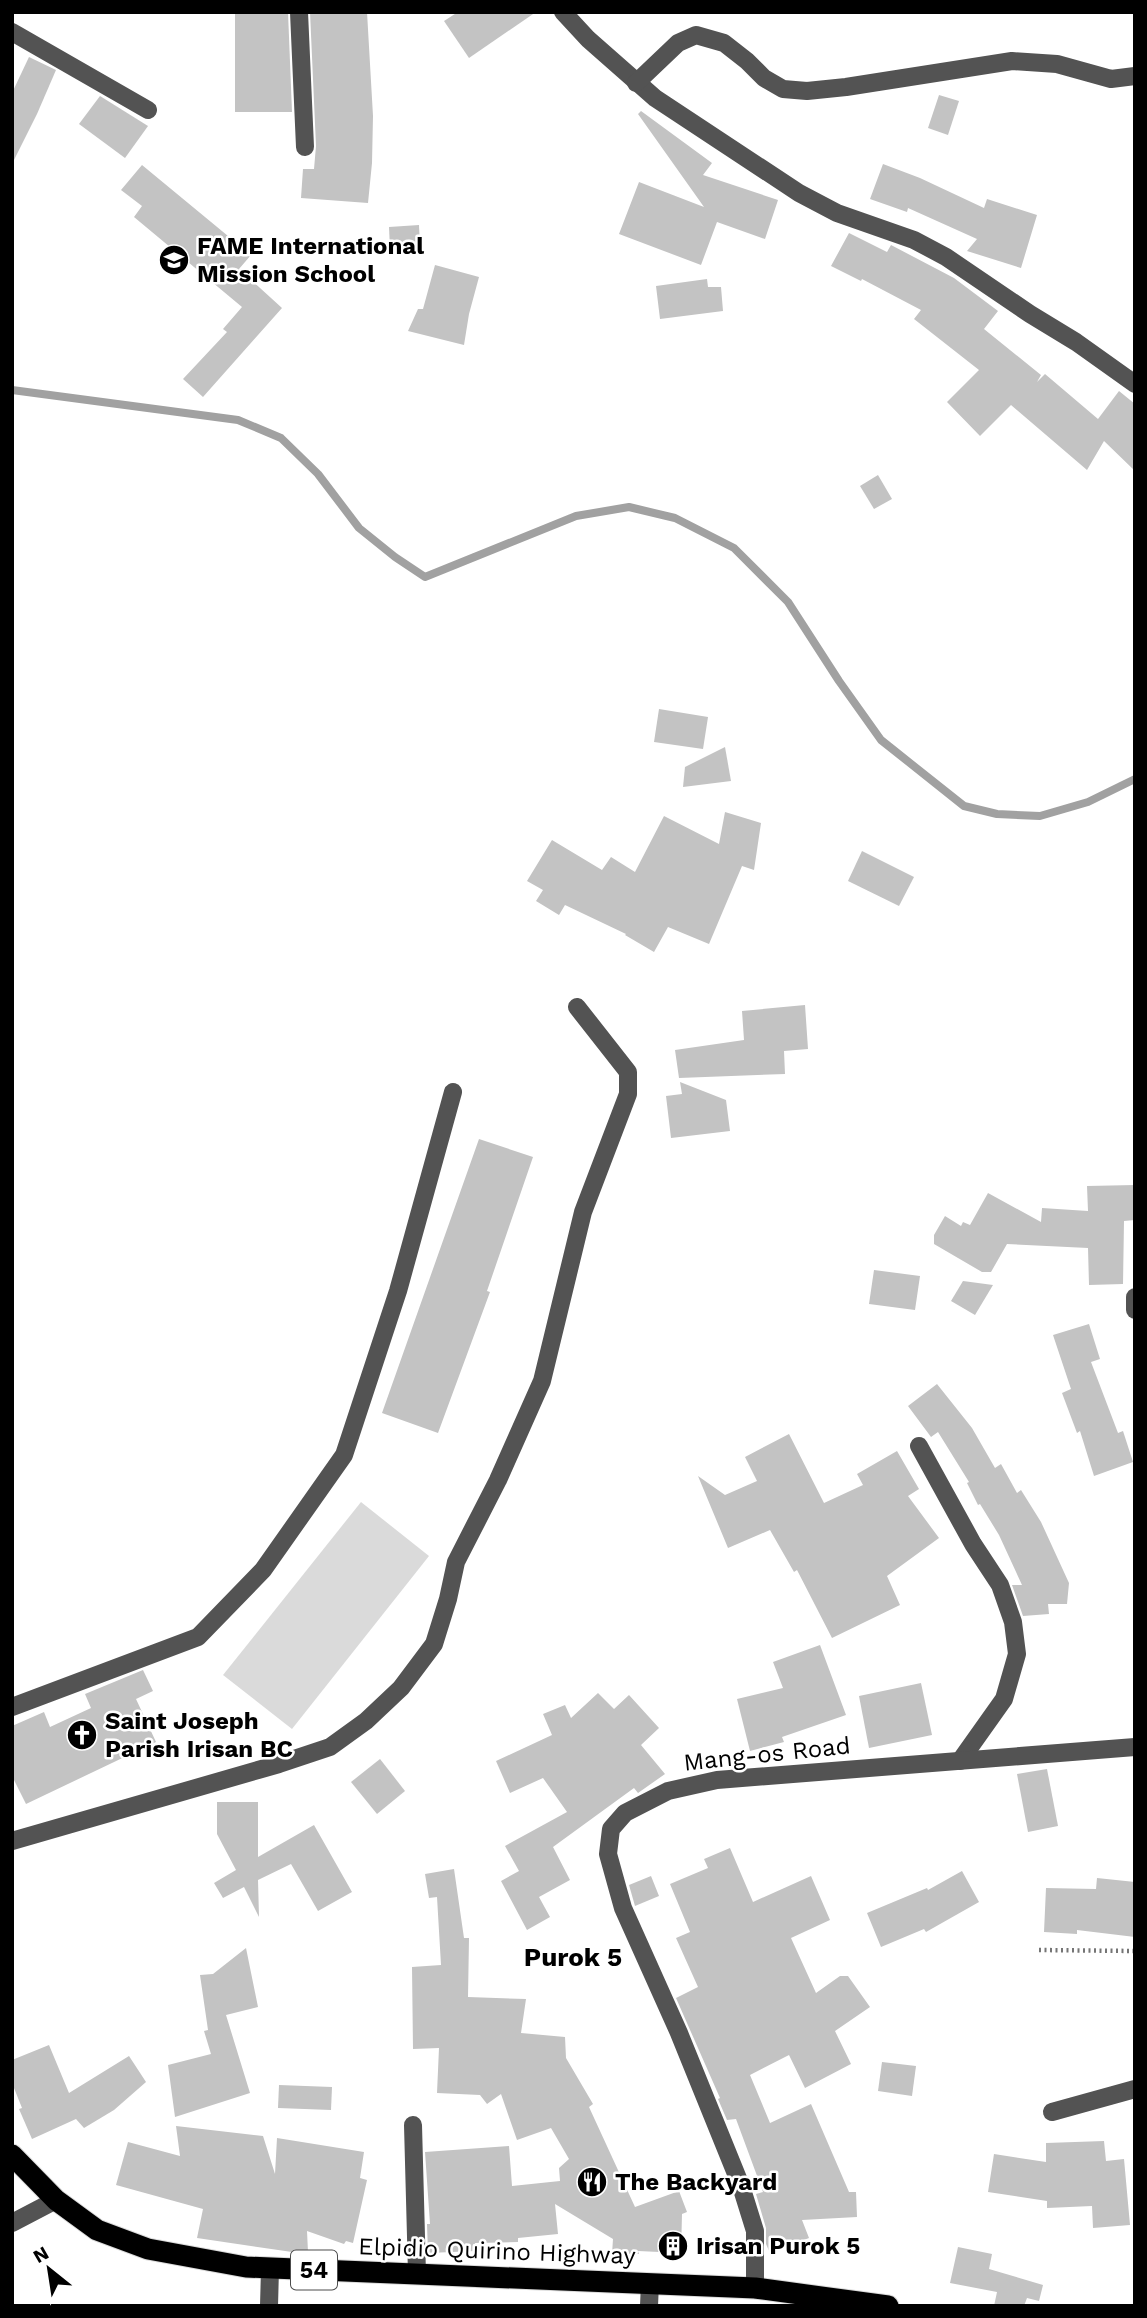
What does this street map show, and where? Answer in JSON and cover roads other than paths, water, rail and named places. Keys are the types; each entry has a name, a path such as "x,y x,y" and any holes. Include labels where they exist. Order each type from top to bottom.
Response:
{"highway":[{"name":"Elpidio Quirino Highway","path":"12,2155 55,2200 97,2230 148,2249 246,2267 755,2288 888,2306"}],"street":[{"path":"299,12 304,147"},
{"path":"563,12 636,83 799,193 837,213 914,240 946,257 1135,384"},
{"path":"12,32 148,110"},
{"path":"636,83 678,43 696,35 724,43 764,78 783,89 807,91 846,87 1012,61 1057,64 1111,79 1135,76"},
{"path":"12,1841 330,1747 366,1721 401,1688 434,1644 456,1562 498,1480 542,1381 583,1212 628,1094 628,1072 577,1007"},
{"path":"12,1707 198,1637 263,1570 344,1455 398,1291 453,1092"},
{"path":"1135,1297 1135,1310"},
{"path":"919,1446 973,1544 1000,1585 1013,1622 1017,1654 1004,1699 960,1761"},
{"name":"Mang-os Road","path":"755,2288 755,2231 741,2186 679,2033 623,1908 608,1854 611,1829 625,1813 668,1791 717,1780 1135,1747"},
{"path":"1052,2112 1135,2090"},
{"path":"413,2125 417,2274"},
{"path":"12,2223 55,2200"},
{"path":"269,2306 270,2269"},
{"path":"649,2306 650,2283"}],"waterway":[{"path":"12,390 238,420 281,438 318,474 359,528 425,577 576,516 629,507 675,518 734,548 788,602 881,740 964,806 997,814 1040,816 1088,802 1135,779"}],"place":[{"name":"FAME International Mission School","path":"174,260"},
{"name":"Saint Joseph Parish Irisan BC","path":"82,1735"},
{"name":"The Backyard","path":"592,2182"},
{"name":"Irisan Purok 5","path":"673,2246"}],"district":[{"name":"Purok 5","path":"573,1957"}]}
